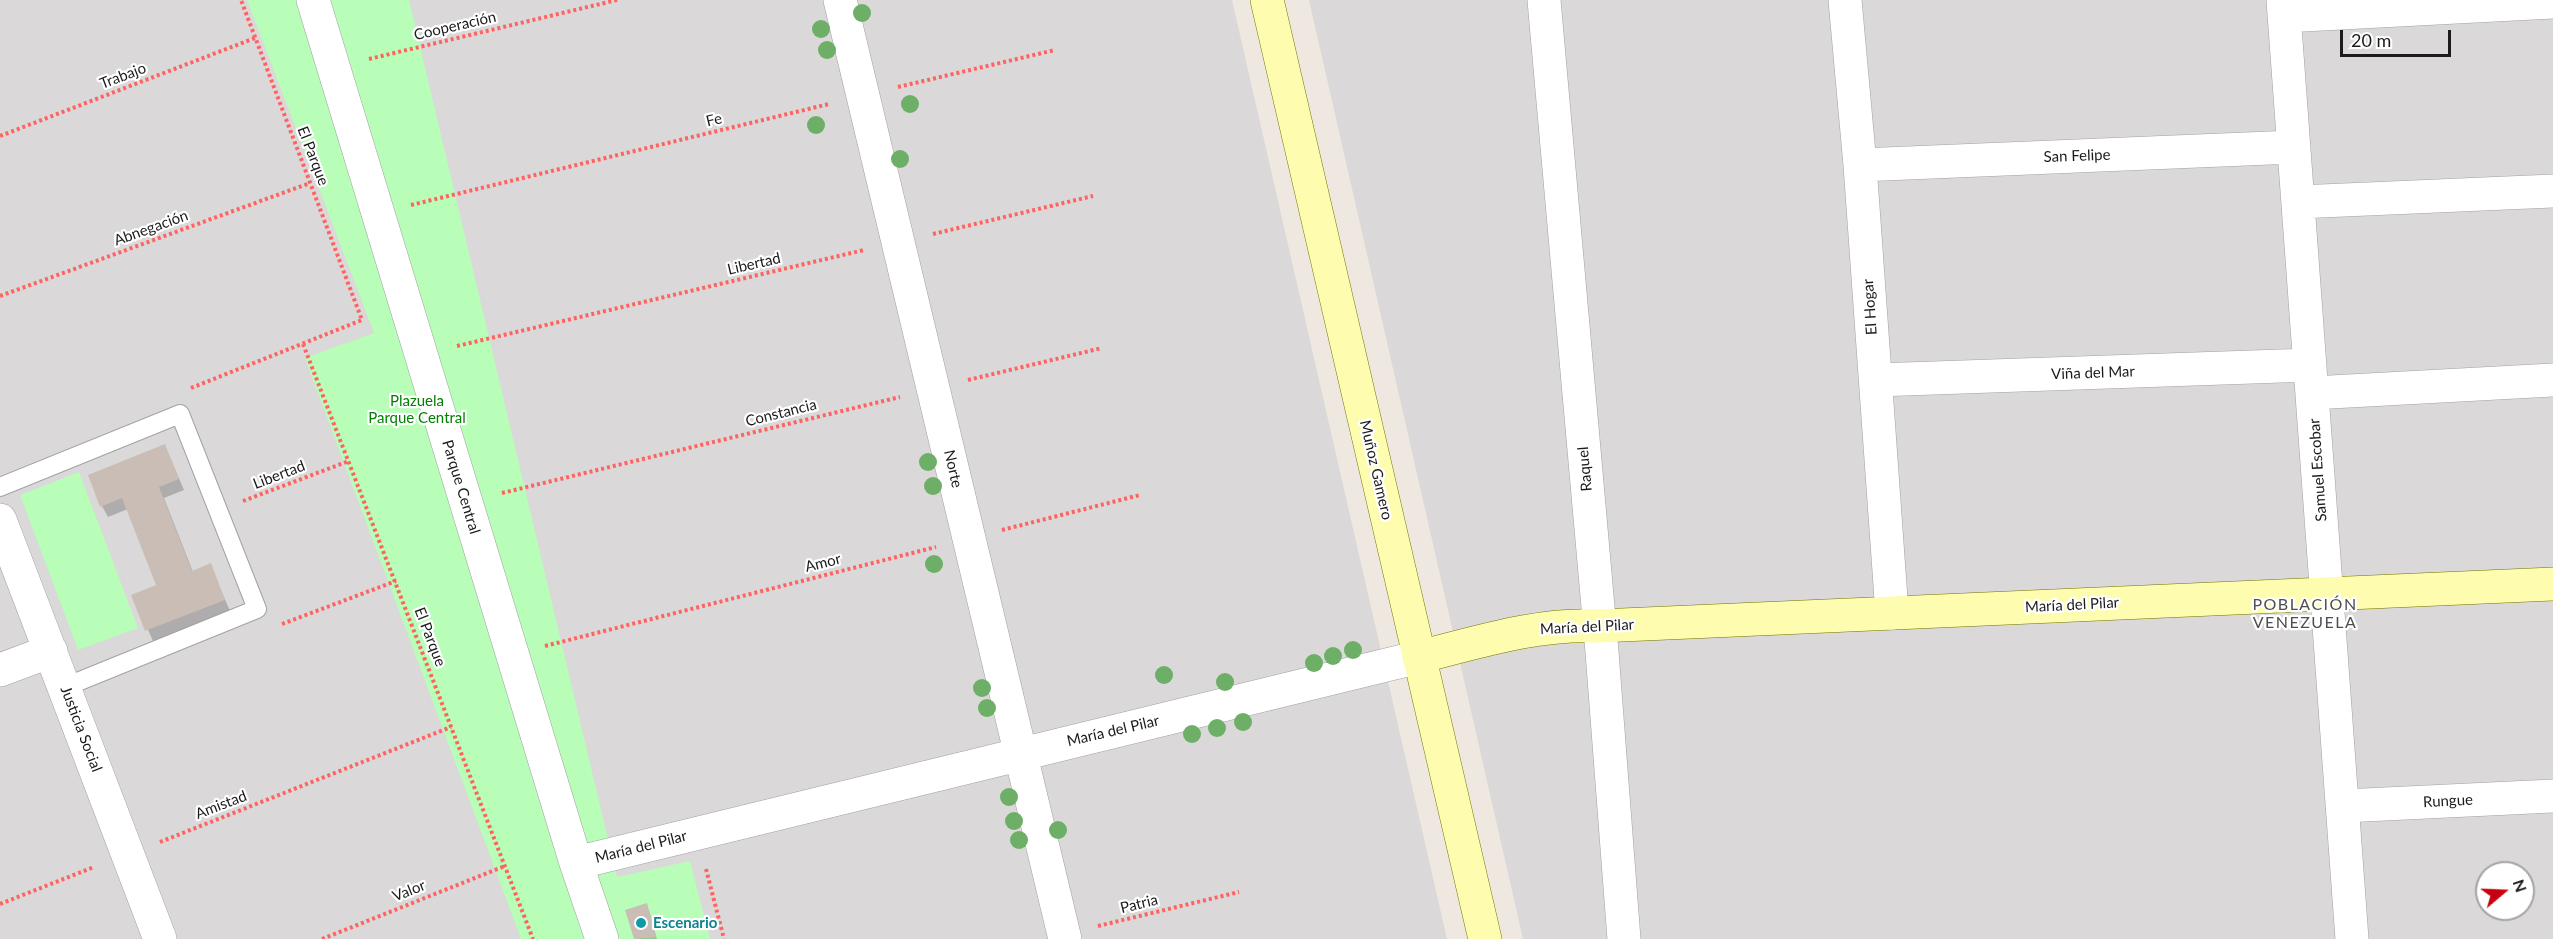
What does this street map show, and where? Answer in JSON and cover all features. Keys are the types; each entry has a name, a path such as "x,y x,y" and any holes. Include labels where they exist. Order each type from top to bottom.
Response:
{"street":[{"name":"Parque Central","path":"313,0 576,863 602,939"},
{"name":"Norte","path":"840,0 1064,937"},
{"name":"Muñoz Gamero","path":"1267,0 1485,939"},
{"name":"Raquel","path":"1544,0 1624,939"},
{"name":"El Hogar","path":"1845,0 1860,165 1892,613"},
{"path":"2284,8 2553,2"},
{"name":"Samuel Escobar","path":"2284,8 2352,939"},
{"name":"San Felipe","path":"1860,165 2294,147"},
{"path":"2298,202 2553,191"},
{"name":"Viña del Mar","path":"1876,381 2553,380"},
{"name":"Justicia Social","path":"0,520 160,939"},
{"name":"María del Pilar","path":"576,863 1540,628 2553,584"},
{"path":"0,670 51,651"},
{"name":"Rungue","path":"2343,806 2553,796"}],"lane":[{"path":"0,488 180,414 257,609 65,687"}],"path":[{"name":"El Parque","path":"241,0 363,320"},
{"name":"Cooperación","path":"333,68 617,0"},
{"name":"Trabajo","path":"0,136 255,38"},
{"name":"Fe","path":"378,213 1055,50"},
{"name":"Abnegación","path":"0,296 310,183"},
{"name":"Libertad","path":"421,355 1093,196"},
{"name":"El Parque","path":"303,344 533,939"},
{"name":"Constancia","path":"466,502 1102,348"},
{"name":"Libertad","path":"218,511 349,461"},
{"name":"Amor","path":"512,654 1140,495"},
{"name":"Amistad","path":"0,904 452,727"},
{"path":"698,833 724,939"},
{"name":"Valor","path":"322,939 505,866"},
{"name":"Patria","path":"1064,937 1239,892"}],"shaded area":[{"path":"0,0 1232,0 1447,939 0,939"},
{"path":"1309,0 2553,0 2553,939 1523,939"}],"green space":[{"name":"Plazuela Parque Central","path":"247,0 409,0 617,877 690,861 710,939 521,939 305,358 374,333"},
{"path":"79,472 138,628 78,650 20,495"}],"building":[{"path":"165,444 179,479 159,487 192,571 211,563 225,600 145,631 131,595 156,585 122,498 100,507 88,475"},
{"name":"Escenario","path":"647,903 656,937 634,939 625,910"}],"place":[{"name":"Escenario","path":"641,923"}],"district":[{"name":"POBLACIÓN VENEZUELA","path":"2305,614"}]}
